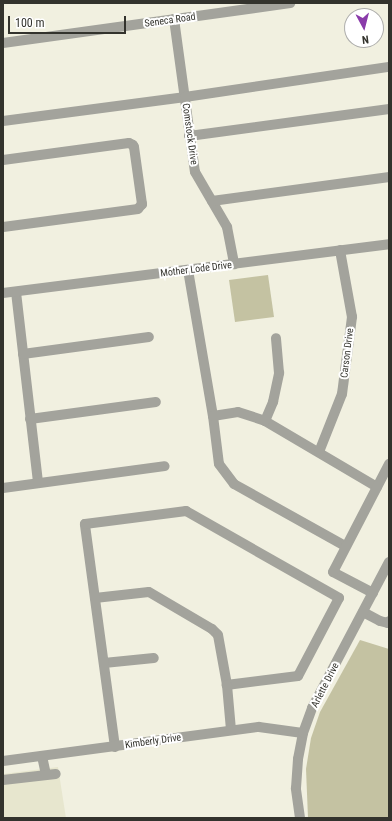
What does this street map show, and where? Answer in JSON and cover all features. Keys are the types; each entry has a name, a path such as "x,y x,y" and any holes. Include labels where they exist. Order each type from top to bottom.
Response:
{"street":[{"name":"Seneca Road","path":"3,43 174,19 221,8 290,3"},
{"name":"Comstock Drive","path":"174,19 195,172 227,227 234,264"},
{"path":"3,121 185,97 389,67"},
{"path":"189,136 389,109"},
{"path":"3,160 129,143 133,144 142,204 138,209 3,227"},
{"path":"212,201 389,177"},
{"name":"Mother Lode Drive","path":"3,293 389,244"},
{"name":"Carson Drive","path":"319,452 342,394 352,317 340,250"},
{"path":"188,270 213,416 219,464 234,484 345,546"},
{"path":"16,292 38,483"},
{"path":"23,354 149,337"},
{"path":"265,421 273,402 279,373 276,338"},
{"path":"30,419 156,402"},
{"path":"213,416 238,412 265,421 377,487"},
{"path":"373,593 333,572 345,546 389,464"},
{"path":"3,488 165,466"},
{"path":"115,747 86,524 186,512 339,598 298,676 227,684"},
{"name":"Arlette Drive","path":"300,818 296,788 298,759 303,733 312,708 389,562"},
{"path":"95,598 149,592 212,629 218,635 227,684 231,730"},
{"path":"363,612 389,622"},
{"path":"104,663 154,658"},
{"name":"Kimberly Drive","path":"3,761 259,727 303,733"},
{"path":"3,780 51,774 42,756"}],"shaded area":[{"path":"268,275 274,317 235,322 229,280"},
{"path":"360,640 389,649 389,818 308,818 306,769 311,738 320,712"},
{"path":"58,767 66,818 3,818 3,774"}]}
